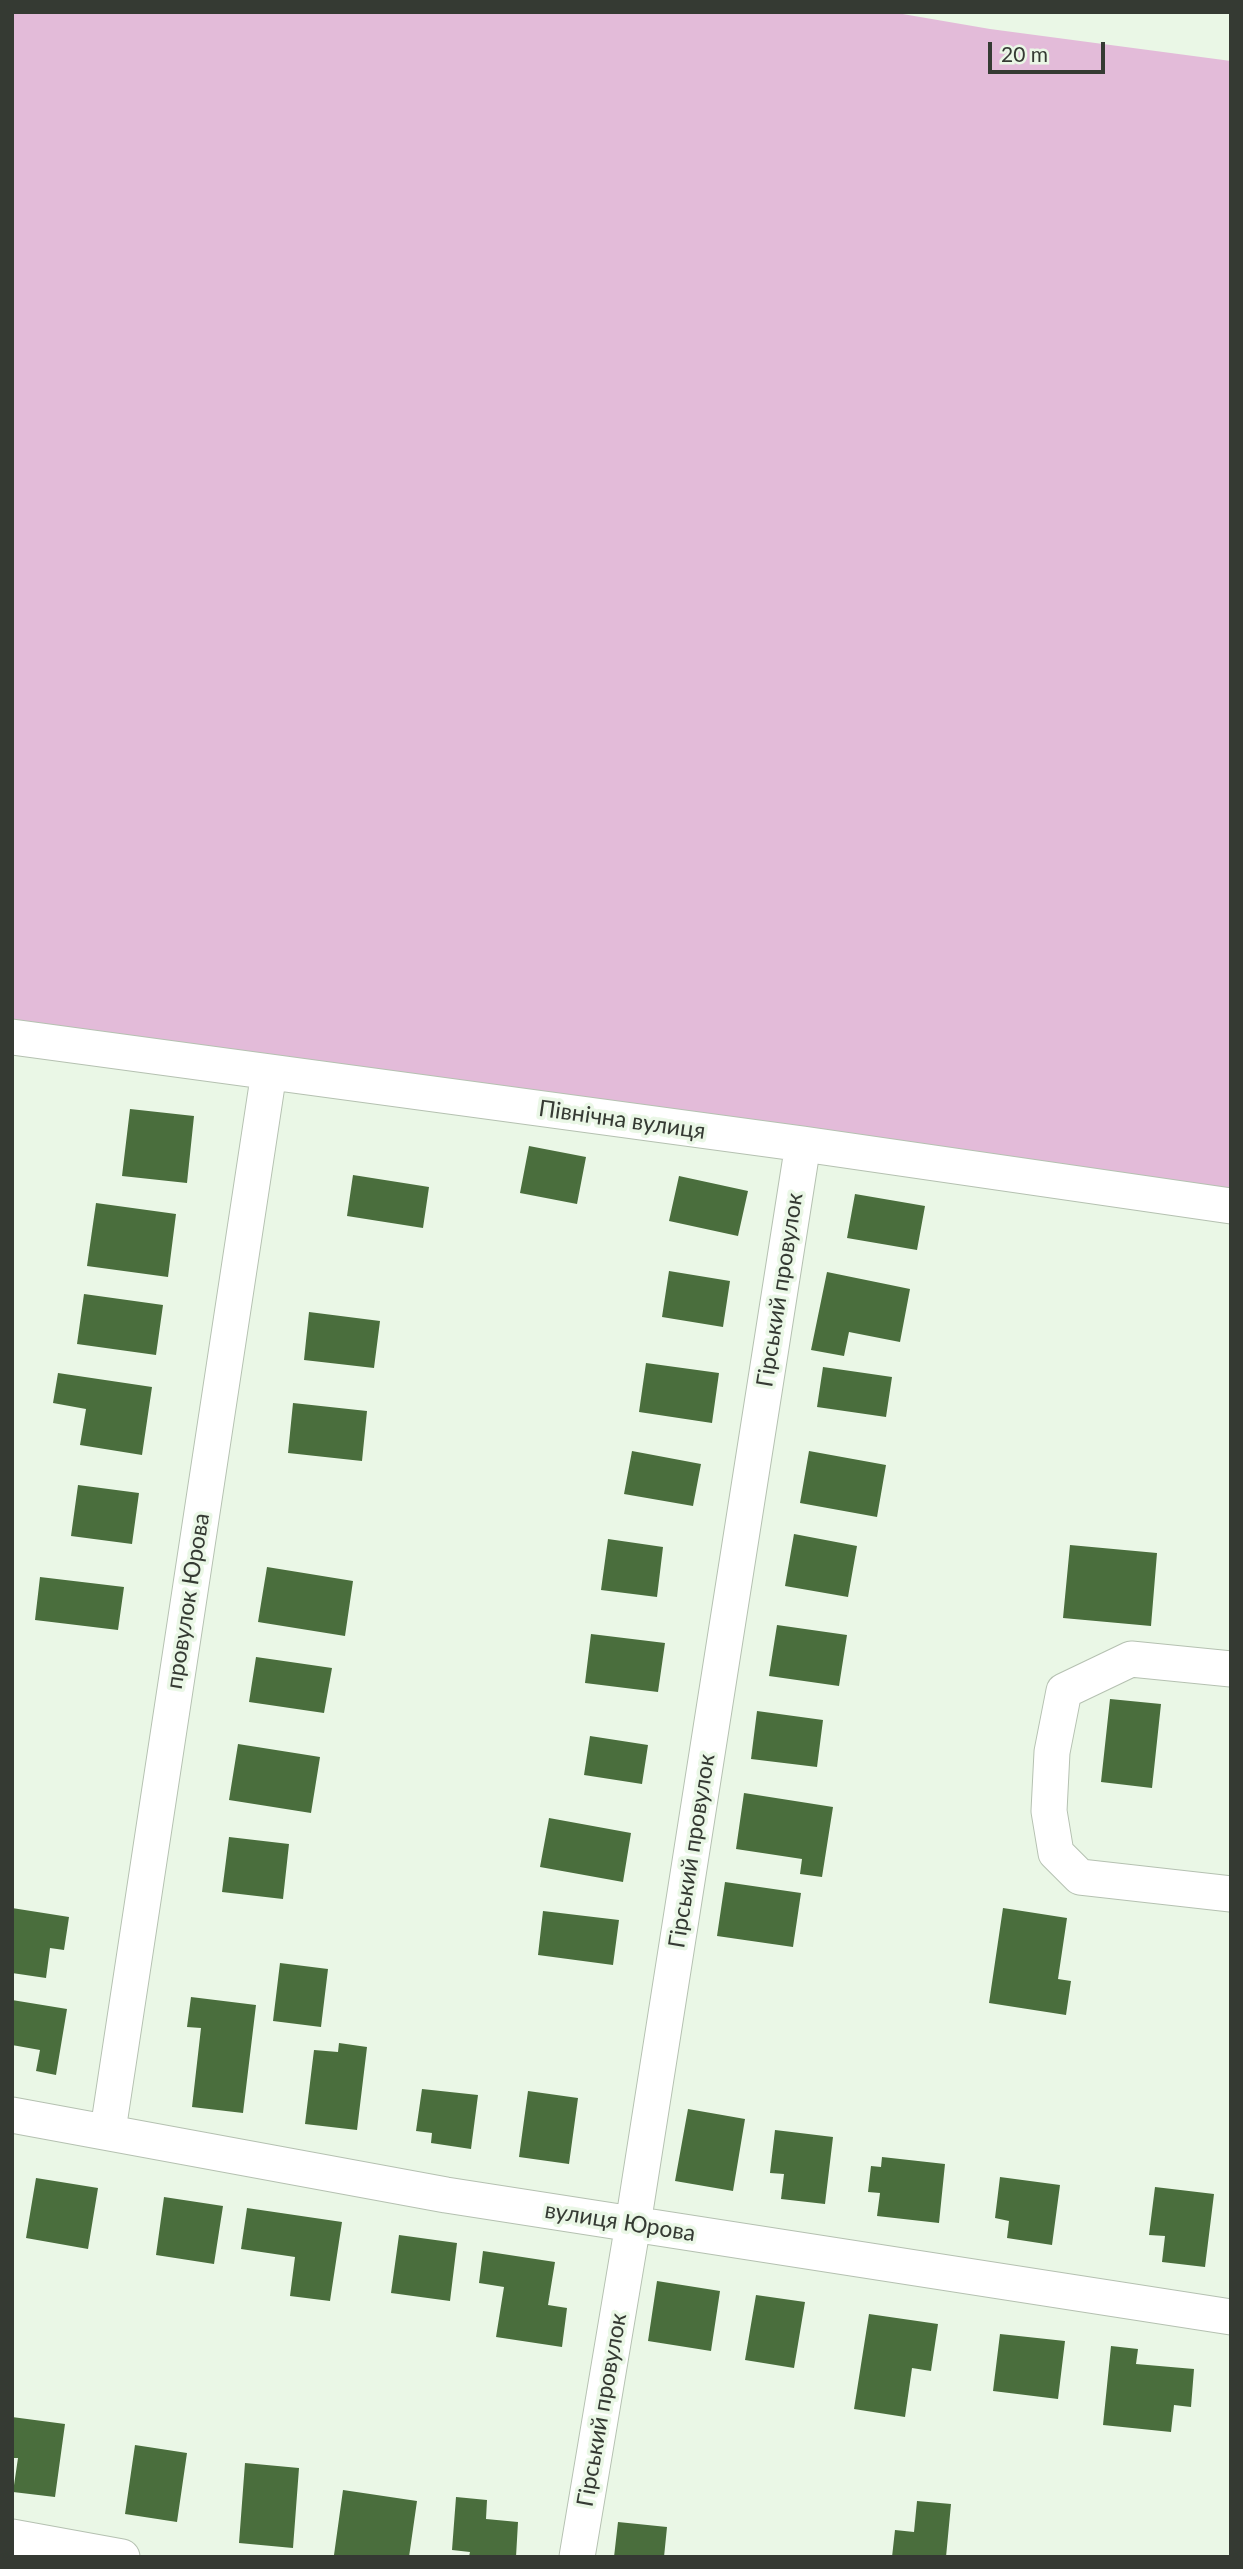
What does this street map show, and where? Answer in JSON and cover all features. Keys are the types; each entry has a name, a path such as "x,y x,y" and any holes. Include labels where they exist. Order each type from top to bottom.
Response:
{"street":[{"name":"Північна вулиця","path":"12,1037 803,1144 1231,1206"},
{"name":"провулок Юрова","path":"108,2130 269,1072"},
{"name":"Гірський провулок","path":"577,2557 633,2224 803,1144"},
{"path":"1231,1669 1131,1659 1064,1691 1052,1752 1049,1811 1056,1853 1080,1877 1231,1894"},
{"name":"вулиця Юрова","path":"12,2115 108,2130 446,2195 1231,2316"},
{"path":"12,2537 122,2557"}],"shaded area":[{"path":"12,12 891,12 990,29 1231,61 1231,1189 12,1019"}],"building":[{"path":"130,1109 194,1116 187,1183 122,1176"},
{"path":"529,1146 586,1157 577,1204 520,1193"},
{"path":"353,1175 429,1187 423,1228 347,1216"},
{"path":"679,1176 748,1191 738,1236 669,1221"},
{"path":"855,1194 925,1206 917,1250 847,1238"},
{"path":"96,1203 176,1214 168,1277 87,1266"},
{"path":"669,1271 730,1281 723,1327 662,1317"},
{"path":"827,1272 910,1289 900,1342 849,1332 844,1356 811,1350"},
{"path":"84,1294 163,1305 156,1355 77,1344"},
{"path":"309,1312 380,1321 374,1368 304,1360"},
{"path":"646,1363 719,1373 712,1423 639,1412"},
{"path":"823,1367 892,1377 886,1417 817,1407"},
{"path":"58,1373 152,1387 142,1455 80,1445 86,1409 53,1403"},
{"path":"293,1403 367,1411 362,1461 288,1453"},
{"path":"632,1451 701,1464 693,1506 624,1494"},
{"path":"809,1451 886,1465 877,1517 800,1503"},
{"path":"78,1485 139,1493 132,1544 71,1536"},
{"path":"794,1534 857,1546 848,1597 785,1586"},
{"path":"608,1539 663,1547 657,1597 601,1590"},
{"path":"1070,1545 1157,1553 1151,1626 1063,1618"},
{"path":"267,1567 353,1581 345,1636 258,1622"},
{"path":"40,1577 124,1587 118,1630 35,1620"},
{"path":"777,1625 847,1635 839,1686 769,1676"},
{"path":"591,1634 665,1643 658,1692 585,1683"},
{"path":"256,1657 332,1668 324,1713 249,1702"},
{"path":"1110,1699 1161,1704 1152,1788 1101,1782"},
{"path":"757,1711 823,1720 817,1767 751,1759"},
{"path":"590,1736 648,1745 642,1784 584,1775"},
{"path":"238,1744 320,1757 311,1813 229,1800"},
{"path":"744,1793 833,1807 822,1877 800,1874 802,1859 736,1849"},
{"path":"549,1818 631,1833 623,1882 540,1867"},
{"path":"229,1837 289,1844 283,1899 222,1892"},
{"path":"725,1882 801,1893 793,1947 717,1936"},
{"path":"12,1908 69,1917 64,1950 50,1948 46,1978 12,1973"},
{"path":"1003,1908 1067,1918 1058,1979 1071,1981 1066,2015 989,2003"},
{"path":"543,1911 619,1920 613,1965 538,1955"},
{"path":"280,1963 328,1969 321,2027 273,2021"},
{"path":"191,1997 256,2005 243,2113 192,2107 201,2028 187,2027"},
{"path":"12,2000 67,2009 56,2075 36,2071 40,2050 12,2045"},
{"path":"339,2043 367,2047 357,2130 305,2124 314,2050 338,2052"},
{"path":"422,2089 478,2095 471,2149 431,2143 432,2133 416,2131"},
{"path":"528,2091 578,2098 569,2164 519,2157"},
{"path":"688,2109 745,2119 733,2191 675,2181"},
{"path":"775,2130 833,2137 825,2204 781,2199 784,2174 770,2173"},
{"path":"882,2157 945,2164 939,2223 877,2216 880,2193 868,2192 871,2166 881,2167"},
{"path":"1000,2177 1060,2185 1052,2245 1007,2238 1009,2221 995,2218"},
{"path":"36,2178 98,2188 88,2249 26,2238"},
{"path":"1155,2187 1214,2194 1205,2267 1162,2262 1165,2236 1149,2235"},
{"path":"164,2197 223,2206 214,2264 156,2255"},
{"path":"247,2208 342,2222 330,2301 290,2296 295,2257 241,2249"},
{"path":"399,2235 457,2243 450,2301 391,2293"},
{"path":"483,2251 555,2262 548,2305 567,2308 562,2347 496,2337 504,2287 479,2283"},
{"path":"657,2281 720,2291 711,2351 648,2341"},
{"path":"756,2295 805,2302 794,2368 745,2360"},
{"path":"869,2314 938,2324 931,2371 912,2368 905,2417 854,2409"},
{"path":"1000,2334 1065,2341 1058,2399 993,2391"},
{"path":"1111,2346 1138,2349 1136,2364 1194,2369 1191,2407 1174,2405 1171,2432 1103,2425"},
{"path":"12,2417 65,2424 55,2497 13,2492 18,2458 12,2458"},
{"path":"135,2445 187,2453 177,2522 125,2514"},
{"path":"245,2463 299,2468 293,2548 239,2543"},
{"path":"343,2490 417,2501 409,2557 334,2555"},
{"path":"456,2497 487,2500 486,2519 518,2522 516,2557 469,2557 470,2552 452,2550"},
{"path":"917,2501 951,2504 946,2557 892,2557 895,2530 914,2532"},
{"path":"618,2522 667,2527 664,2557 614,2557"}]}
